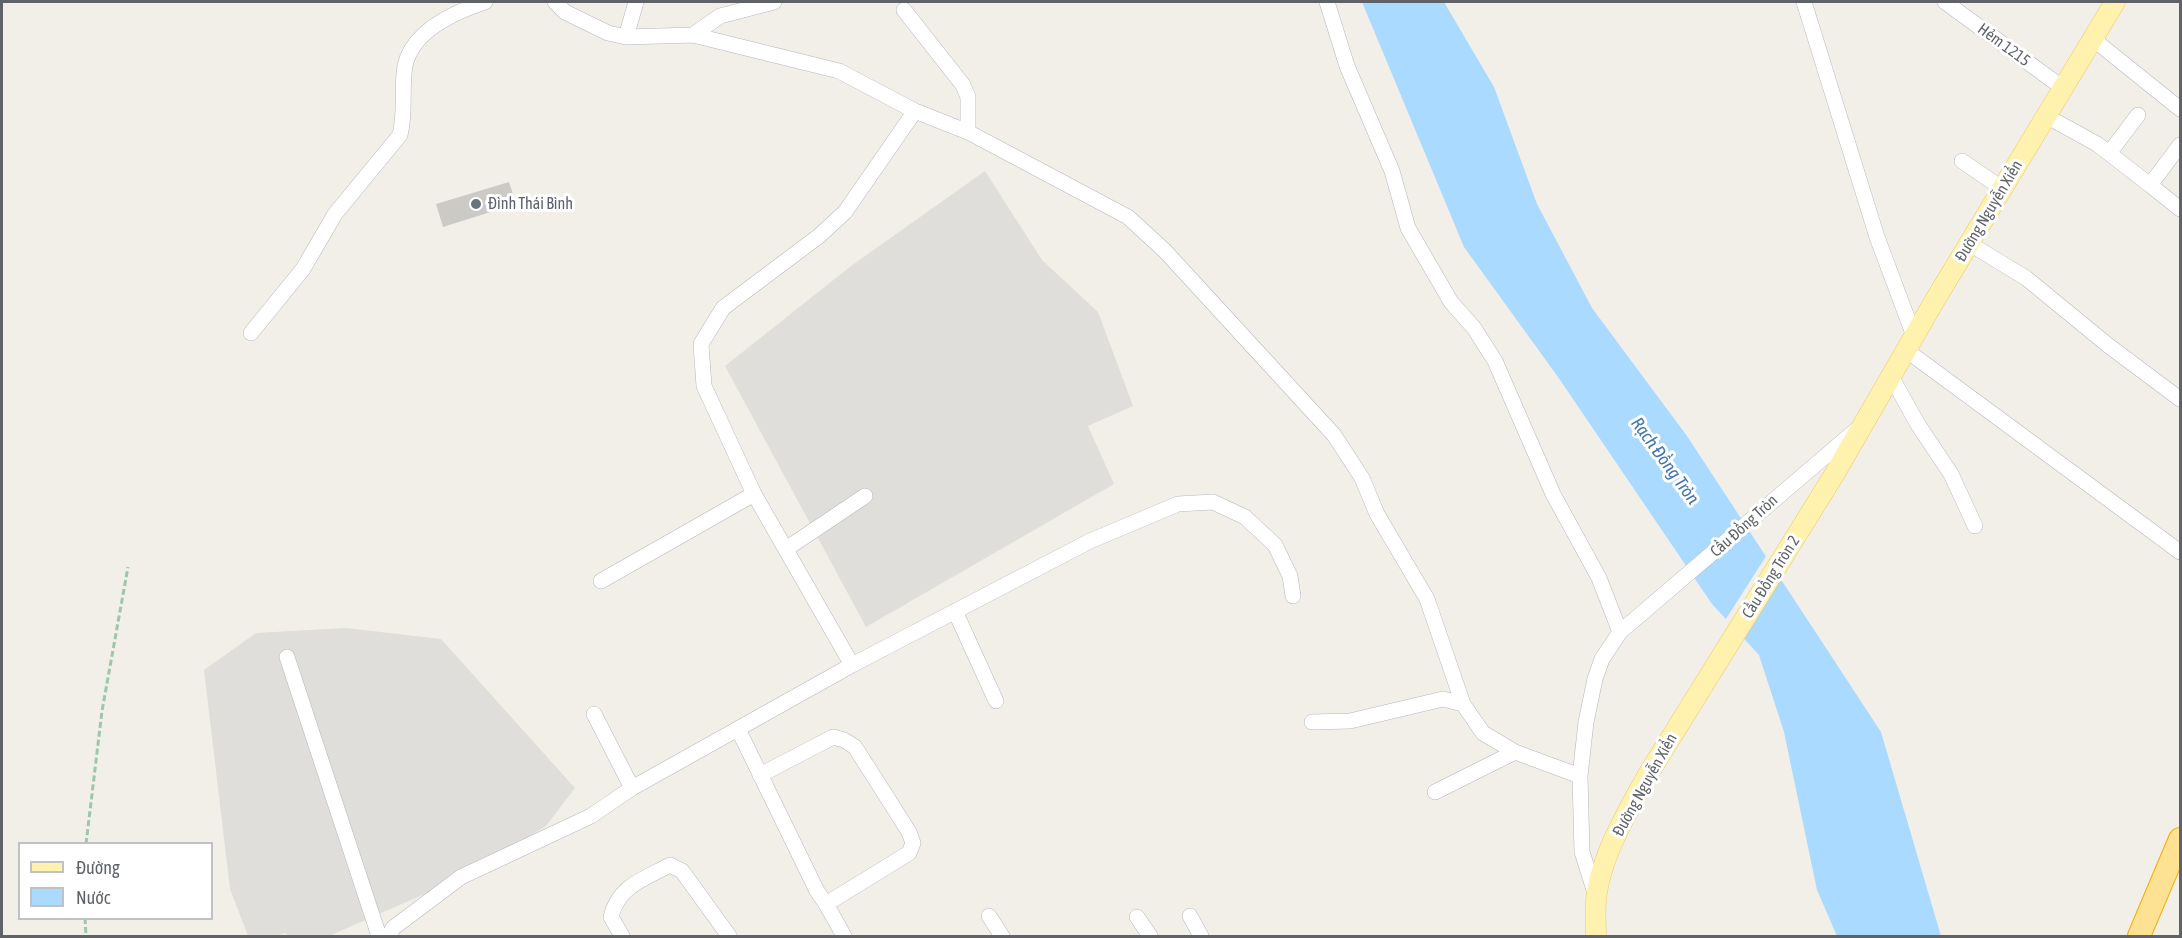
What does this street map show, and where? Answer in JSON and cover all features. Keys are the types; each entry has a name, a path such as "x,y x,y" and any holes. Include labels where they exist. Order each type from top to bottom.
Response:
{"highway":[{"path":"2139,936 2181,838"}],"main road":[{"name":"Đường Nguyễn Xiển","path":"1834,476 1910,343 2115,2"},
{"name":"Cầu Đồng Tròn 2","path":"1708,679 1834,476"},
{"name":"Đường Nguyễn Xiển","path":"1596,936 1596,897 1608,855 1624,817 1708,679"}],"street":[{"path":"251,333 303,269 335,214 400,135 405,65 412,46 425,33 451,16 485,2"},
{"path":"555,2 565,12 608,33 626,37 693,35 839,71 915,111 968,132 1128,217 1165,251 1334,435 1362,478 1377,514 1427,599 1463,704 1483,733 1515,752 1580,776"},
{"path":"626,37 636,2"},
{"path":"693,35 720,16 774,2"},
{"path":"1327,2 1347,66 1392,171 1408,228 1451,302 1474,328 1495,361 1553,494 1599,578 1620,632"},
{"path":"1804,2 1910,343 2181,552"},
{"name":"Hẻm 1215","path":"1945,2 2063,88"},
{"path":"904,10 963,85 968,97 968,132"},
{"path":"2092,39 2181,109"},
{"path":"852,665 754,494 704,386 701,344 723,308 819,236 845,212 915,111"},
{"path":"2109,152 2138,115"},
{"path":"2046,116 2109,152 2181,209"},
{"path":"2151,186 2181,146"},
{"path":"1962,161 2003,189"},
{"path":"1970,244 2026,278 2101,340 2181,399"},
{"path":"1891,376 1917,423 1951,474 1975,526"},
{"name":"Đường Nguyễn Xiển","path":"1810,468 1866,422"},
{"name":"Cầu Đồng Tròn","path":"1678,585 1810,468"},
{"path":"601,581 754,494"},
{"path":"786,549 865,496"},
{"path":"389,936 393,928 460,877 591,816 632,788 852,665 955,611 1090,541 1178,504 1212,502 1245,517 1275,545 1290,576 1293,596"},
{"name":"Đường Nguyễn Xiển","path":"1596,897 1582,852 1580,776 1586,722 1595,679 1602,659 1620,632 1678,585"},
{"path":"955,611 996,701"},
{"path":"287,657 380,936"},
{"path":"1312,722 1350,721 1443,699 1463,704"},
{"path":"594,714 632,788"},
{"path":"738,729 817,891 844,936"},
{"path":"760,775 833,737 844,740 855,747 909,832 912,843 909,853 826,903"},
{"path":"1435,792 1515,752"},
{"path":"622,936 611,917 615,902 632,885 670,865 682,871 729,936"},
{"path":"990,916 1002,936"},
{"path":"1190,916 1201,936"},
{"path":"1137,917 1150,936"}],"path":[{"path":"86,842 102,711 128,567"},
{"path":"85,920 86,936"}],"shaded area":[{"path":"985,171 1042,260 1098,312 1133,406 1088,426 1114,484 866,627 725,366 851,266"},
{"path":"346,628 441,639 575,788 546,826 470,874 329,936 288,936 286,933 275,936 248,936 230,889 204,670 256,633"}],"water":[{"name":"Rạch Đồng Tròn","path":"1362,2 1444,2 1494,87 1537,204 1592,308 1687,436 1881,732 1941,936 1837,936 1817,890 1784,732 1759,655 1712,604 1558,377 1464,247"}],"pier":[{"path":"1768,553 1783,575 1742,641 1724,622"}],"building":[{"name":"Đình Thái Bình","path":"509,182 516,204 443,227 436,204"}],"place":[{"name":"Đình Thái Bình","path":"476,204"}]}
